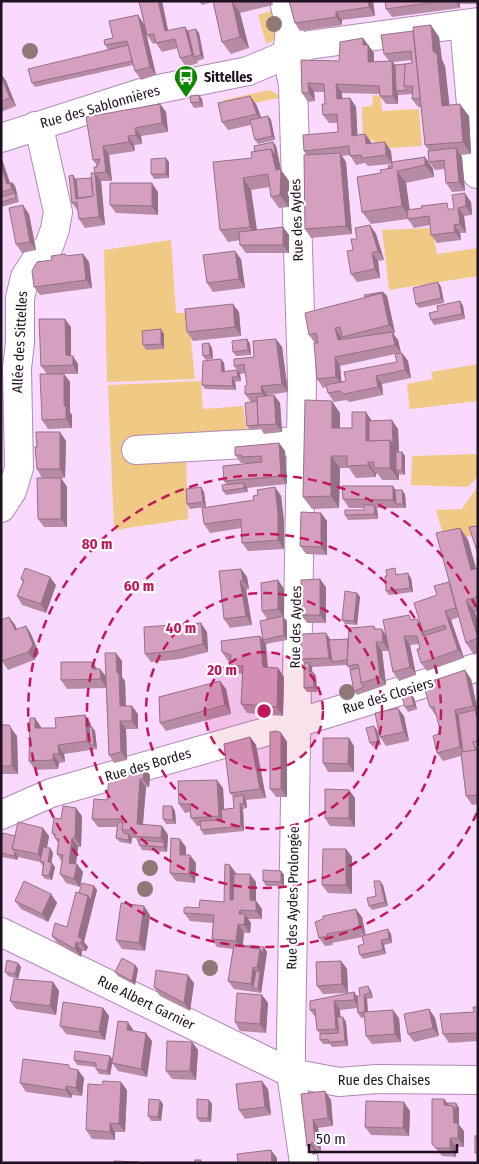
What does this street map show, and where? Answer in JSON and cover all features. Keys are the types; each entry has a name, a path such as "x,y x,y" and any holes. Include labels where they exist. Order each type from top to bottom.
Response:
{"street":[{"name":"Rue des Aydes","path":"284,1 290,28 287,56 293,85 302,379 295,700 298,723"},
{"name":"Rue des Sablonnières","path":"1,138 144,92 248,71 312,44 471,22"},
{"path":"471,22 477,174"},
{"name":"Allée des Sittelles","path":"1,508 12,491 19,468 9,368 20,343 20,298 25,277 38,257 49,246 58,212 41,136 35,126"},
{"path":"136,450 300,441"},
{"name":"Rue des Closiers","path":"298,723 478,668"},
{"name":"Rue des Bordes","path":"1,814 51,793 298,723"},
{"name":"Rue des Aydes Prolongée","path":"298,723 291,1074 304,1163"},
{"name":"Rue Albert Garnier","path":"1,932 291,1074"},
{"name":"Rue des Chaises","path":"291,1074 339,1082 377,1079 478,1080"}],"shaded area":[{"path":"275,10 279,26 272,42 266,43 258,15"},
{"path":"270,90 282,97 226,109 224,100"},
{"path":"373,95 381,96 382,111 419,109 422,146 375,149 374,140 363,140 362,107 372,106"},
{"path":"432,228 437,254 478,248 478,276 389,290 382,230"},
{"path":"171,240 176,313 188,313 195,379 107,382 104,250"},
{"path":"478,364 478,401 410,409 407,384 433,379 431,372"},
{"path":"201,381 203,409 243,406 248,437 186,457 188,519 114,530 108,385"},
{"path":"478,454 478,476 468,487 411,485 412,456"},
{"path":"478,486 478,536 444,538 436,510 462,509"}],"building":[{"path":"139,1 158,1 165,31 185,27 192,55 180,58 175,39 156,43 154,34 147,35"},
{"path":"213,1 232,1 240,37 222,42"},
{"path":"289,1 368,1 369,7 336,12 336,17 295,23"},
{"path":"385,1 443,1 386,9"},
{"path":"138,15 150,67 135,71 127,41 105,45 104,40 113,38 109,21"},
{"path":"431,25 433,51 437,54 442,106 460,104 463,142 425,145 413,27"},
{"path":"196,29 201,55 194,57 188,31"},
{"path":"413,31 420,98 412,99 413,86 404,86 405,64 412,63 411,51 384,54 381,35"},
{"path":"363,38 363,45 368,45 368,62 392,61 393,96 380,96 379,86 336,84 337,99 350,98 352,136 365,134 366,144 385,142 386,155 362,158 361,155 350,156 349,146 304,151 303,135 338,132 337,114 323,115 322,104 325,104 324,84 308,83 309,93 302,93 301,60 339,61 340,42"},
{"path":"128,45 132,61 32,83 28,69"},
{"path":"405,64 404,86 407,90 396,91 395,65"},
{"path":"1,76 10,98 1,101"},
{"path":"199,95 200,102 191,103 190,96"},
{"path":"250,96 257,114 222,122 218,103"},
{"path":"160,104 162,123 135,128 136,135 128,136 129,142 103,146 106,172 95,173 94,167 97,167 100,159 93,160 86,117"},
{"path":"268,116 272,136 255,140 250,120"},
{"path":"273,142 276,156 271,149 255,152 254,146"},
{"path":"456,148 459,182 446,183 444,160 429,162 428,151"},
{"path":"271,149 276,170 281,169 280,195 271,197 268,174 243,178 250,227 220,230 213,162 252,158 251,152"},
{"path":"340,153 346,226 305,229 304,155"},
{"path":"425,157 425,165 397,171 402,206 362,212 357,177 381,173 380,170 392,168 392,162"},
{"path":"166,158 166,174 151,174 151,159"},
{"path":"1,166 7,184 10,183 12,189 1,192"},
{"path":"91,173 95,173 99,217 79,219 77,202 72,203 69,176 73,175 76,199 93,196"},
{"path":"91,178 93,196 78,198 76,179"},
{"path":"110,183 152,183 152,206 110,205"},
{"path":"15,193 16,198 1,202 1,197"},
{"path":"465,193 466,206 458,208 460,224 454,225 455,232 431,235 429,216 408,219 407,210 422,208 421,206 447,203 448,209 454,209 452,195"},
{"path":"23,205 30,242 16,244 9,208"},
{"path":"370,225 378,251 372,253 375,269 351,274 347,251 353,250 351,239 357,239 355,228"},
{"path":"283,227 283,245 240,245 239,232"},
{"path":"235,251 239,279 207,283 203,255"},
{"path":"65,254 66,256 83,254 86,280 34,287 32,271 37,262 52,260 51,256"},
{"path":"438,282 441,298 416,304 413,288"},
{"path":"383,292 385,297 382,293 365,297 364,295"},
{"path":"382,293 389,325 342,337 340,327 335,328 338,340 392,332 395,345 335,357 336,377 317,379 314,343 318,343 316,333 309,335 305,313"},
{"path":"460,301 462,314 431,320 429,313 438,311 437,306"},
{"path":"233,304 235,327 187,332 185,309"},
{"path":"39,319 65,319 66,355 73,356 73,365 41,366"},
{"path":"161,329 161,344 143,345 142,331"},
{"path":"247,339 248,350 233,352 232,341"},
{"path":"276,339 282,384 261,386 262,393 245,394 245,386 247,385 244,364 234,366 234,359 254,357 253,341"},
{"path":"209,343 210,355 203,356 202,344"},
{"path":"402,353 405,370 376,376 378,387 344,394 340,391 328,393 326,385 346,381 344,372 397,362 395,354"},
{"path":"221,359 222,372 237,370 238,377 232,377 233,386 202,385 203,361"},
{"path":"40,374 64,374 66,419 42,420"},
{"path":"274,395 276,424 258,425 257,397"},
{"path":"305,400 332,401 332,428 352,428 352,412 366,412 366,441 390,440 390,468 374,468 374,462 368,462 368,465 347,466 347,456 331,456 331,496 303,497"},
{"path":"257,401 258,425 247,426 245,403"},
{"path":"392,420 393,444 390,440 369,441 369,421"},
{"path":"36,432 60,432 60,469 37,469"},
{"path":"279,443 281,476 224,481 223,466 262,462 261,456 242,457 241,455 235,455 235,447"},
{"path":"396,452 402,452 402,470 396,470"},
{"path":"37,478 61,478 61,519 38,519"},
{"path":"244,483 244,488 223,491 222,485"},
{"path":"342,486 393,486 393,500 343,499"},
{"path":"201,487 203,502 187,504 186,489"},
{"path":"275,487 278,513 278,540 242,543 241,519 204,524 202,508 254,500 253,496 258,495 257,490"},
{"path":"395,490 402,490 403,504 396,504"},
{"path":"364,505 374,505 375,514 345,515 345,510 364,510"},
{"path":"301,512 321,513 321,547 300,546"},
{"path":"478,526 478,554 469,527"},
{"path":"460,528 471,570 478,568 478,597 466,600 478,638 466,643 436,533"},
{"path":"25,568 50,577 41,604 17,596 24,580 21,579"},
{"path":"395,568 396,575 408,573 410,588 386,591 386,570"},
{"path":"241,569 243,581 240,581 246,616 224,619 219,571"},
{"path":"320,579 320,615 301,615 301,580"},
{"path":"278,580 278,609 262,611 261,583"},
{"path":"449,582 456,608 445,611 458,650 421,663 417,649 420,649 417,636 404,636 410,667 393,672 383,620 409,615 411,620 417,619 423,636 446,629 445,625 423,632 414,603 437,595 434,586"},
{"path":"345,591 357,593 354,621 342,620"},
{"path":"283,616 284,635 263,640 260,621"},
{"path":"9,617 15,630 26,626 33,645 28,652 2,661 1,620"},
{"path":"201,623 203,644 174,651 145,654 144,627"},
{"path":"374,626 374,629 382,629 383,642 376,642 380,677 361,683 358,664 347,666 349,628"},
{"path":"326,633 329,658 301,659 301,634"},
{"path":"260,636 263,667 278,668 277,707 241,704 243,666 230,665 231,655 222,652 221,641"},
{"path":"348,639 347,660 332,662 329,640"},
{"path":"105,653 116,653 120,706 132,706 132,721 120,721 121,752 109,755"},
{"path":"61,662 92,662 92,669 100,669 101,679 61,680"},
{"path":"304,663 309,663 309,672 313,672 314,687 304,688"},
{"path":"359,668 361,683 364,687 354,691 350,670"},
{"path":"465,670 473,706 455,710 460,747 437,753 433,736 441,733 434,707 430,707 423,684"},
{"path":"220,681 225,705 160,723 159,697"},
{"path":"411,694 414,705 405,707 402,697"},
{"path":"398,708 404,732 380,737 375,713"},
{"path":"475,710 478,721 478,741 473,742 476,750 463,752 458,714"},
{"path":"85,715 87,741 58,745 59,754 53,754 53,760 29,761 30,718 35,718 35,728 56,728 55,718"},
{"path":"1,725 9,725 11,728 12,766 1,766"},
{"path":"374,726 378,741 370,743 366,728"},
{"path":"89,727 92,727 94,745 90,745"},
{"path":"277,731 281,733 281,789 270,789 270,732"},
{"path":"250,737 260,789 230,793 224,744"},
{"path":"323,738 349,738 348,764 323,763"},
{"path":"478,741 478,795 466,796 461,752 476,750 473,742"},
{"path":"144,767 143,779 140,779 137,824 162,826 161,838 134,836 134,830 122,830 123,819 92,819 94,799 107,800 109,776 126,776 126,772"},
{"path":"217,780 219,816 191,818 190,804 179,804 178,781"},
{"path":"325,789 349,790 349,818 325,818"},
{"path":"243,795 244,804 240,804 241,826 201,830 200,821 222,820 221,810 234,808 233,797"},
{"path":"63,806 76,808 75,838 72,838 69,863 77,864 74,879 60,874 63,855 57,854 59,839 55,838 55,834 52,833 54,818 61,819"},
{"path":"163,806 172,806 173,820 163,819"},
{"path":"18,822 43,828 38,854 12,849"},
{"path":"118,822 123,823 122,830 125,834 129,834 128,840 116,838"},
{"path":"3,833 15,836 12,849 15,852 14,856 1,853"},
{"path":"171,838 180,839 180,855 190,855 189,874 170,873"},
{"path":"139,840 164,842 164,847 139,845"},
{"path":"43,847 50,848 48,862 52,863 49,876 42,875 44,862 40,861"},
{"path":"323,849 346,849 346,885 322,885"},
{"path":"225,864 230,865 230,900 233,900 234,874 250,874 250,900 256,901 256,911 240,910 239,914 245,914 244,925 238,924 236,941 212,939 214,915 184,913 184,908 187,907 199,908 200,900 224,902"},
{"path":"263,870 281,871 281,882 263,881"},
{"path":"24,881 51,894 42,914 15,901"},
{"path":"374,881 380,881 385,902 369,906 367,898 376,896"},
{"path":"82,883 94,886 91,900 88,896 79,893"},
{"path":"76,892 88,896 78,937 82,939 81,943 76,942 75,949 52,936 55,923 67,927"},
{"path":"121,903 144,906 139,943 116,940"},
{"path":"356,909 360,928 327,934 327,936 319,938 315,922 323,919 323,916"},
{"path":"388,929 389,939 381,940 383,950 360,955 358,946 364,944 362,936"},
{"path":"234,945 260,949 257,968 253,967 251,984 228,981"},
{"path":"238,945 264,947 263,953 260,949"},
{"path":"122,958 135,965 132,981 115,972"},
{"path":"7,960 18,963 15,974 5,972"},
{"path":"341,961 342,984 317,986 316,962"},
{"path":"156,970 188,975 184,1003 154,987"},
{"path":"256,971 260,972 258,989 253,988"},
{"path":"14,979 53,982 50,1006 10,1001"},
{"path":"368,986 370,993 364,995 365,1012 358,1013 357,996 360,996 359,988"},
{"path":"354,992 354,1000 334,1001 336,1029 317,1030 315,1009 310,1010 310,1001"},
{"path":"237,993 262,995 260,1024 235,1022"},
{"path":"63,1002 103,1008 99,1032 60,1026"},
{"path":"473,1007 478,1007 478,1033 443,1034 440,1014 474,1012"},
{"path":"429,1009 433,1028 408,1034 404,1014"},
{"path":"393,1010 395,1034 366,1036 364,1012"},
{"path":"337,1017 343,1017 345,1041 329,1042 328,1039 320,1040 320,1034 339,1033"},
{"path":"118,1021 128,1022 127,1030 146,1033 141,1069 112,1063"},
{"path":"167,1041 192,1042 190,1071 166,1071"},
{"path":"75,1051 110,1056 107,1071 96,1069 96,1063 74,1060"},
{"path":"23,1059 69,1065 69,1068 78,1070 76,1088 66,1086 66,1090 20,1083"},
{"path":"103,1081 121,1082 119,1124 110,1123 110,1132 86,1130 88,1084 102,1085"},
{"path":"262,1081 265,1107 239,1110 236,1084"},
{"path":"325,1091 328,1118 313,1120 315,1142 311,1143 311,1146 307,1146 301,1094"},
{"path":"149,1099 160,1100 158,1117 148,1116"},
{"path":"197,1099 209,1100 208,1118 197,1118"},
{"path":"432,1099 444,1099 444,1105 453,1106 454,1123 458,1123 458,1138 450,1138 450,1148 436,1148 432,1144"},
{"path":"366,1101 404,1102 403,1128 365,1127"},
{"path":"447,1103 456,1103 456,1110 453,1106 447,1105"},
{"path":"475,1136 478,1136 478,1153 475,1153"},
{"path":"271,1150 272,1163 238,1163 237,1154"},
{"path":"195,1160 201,1160 201,1163 195,1163"},
{"path":"114,1161 139,1162 139,1163 114,1163"}],"place":[{"name":"Sittelles","path":"186,98"}]}
